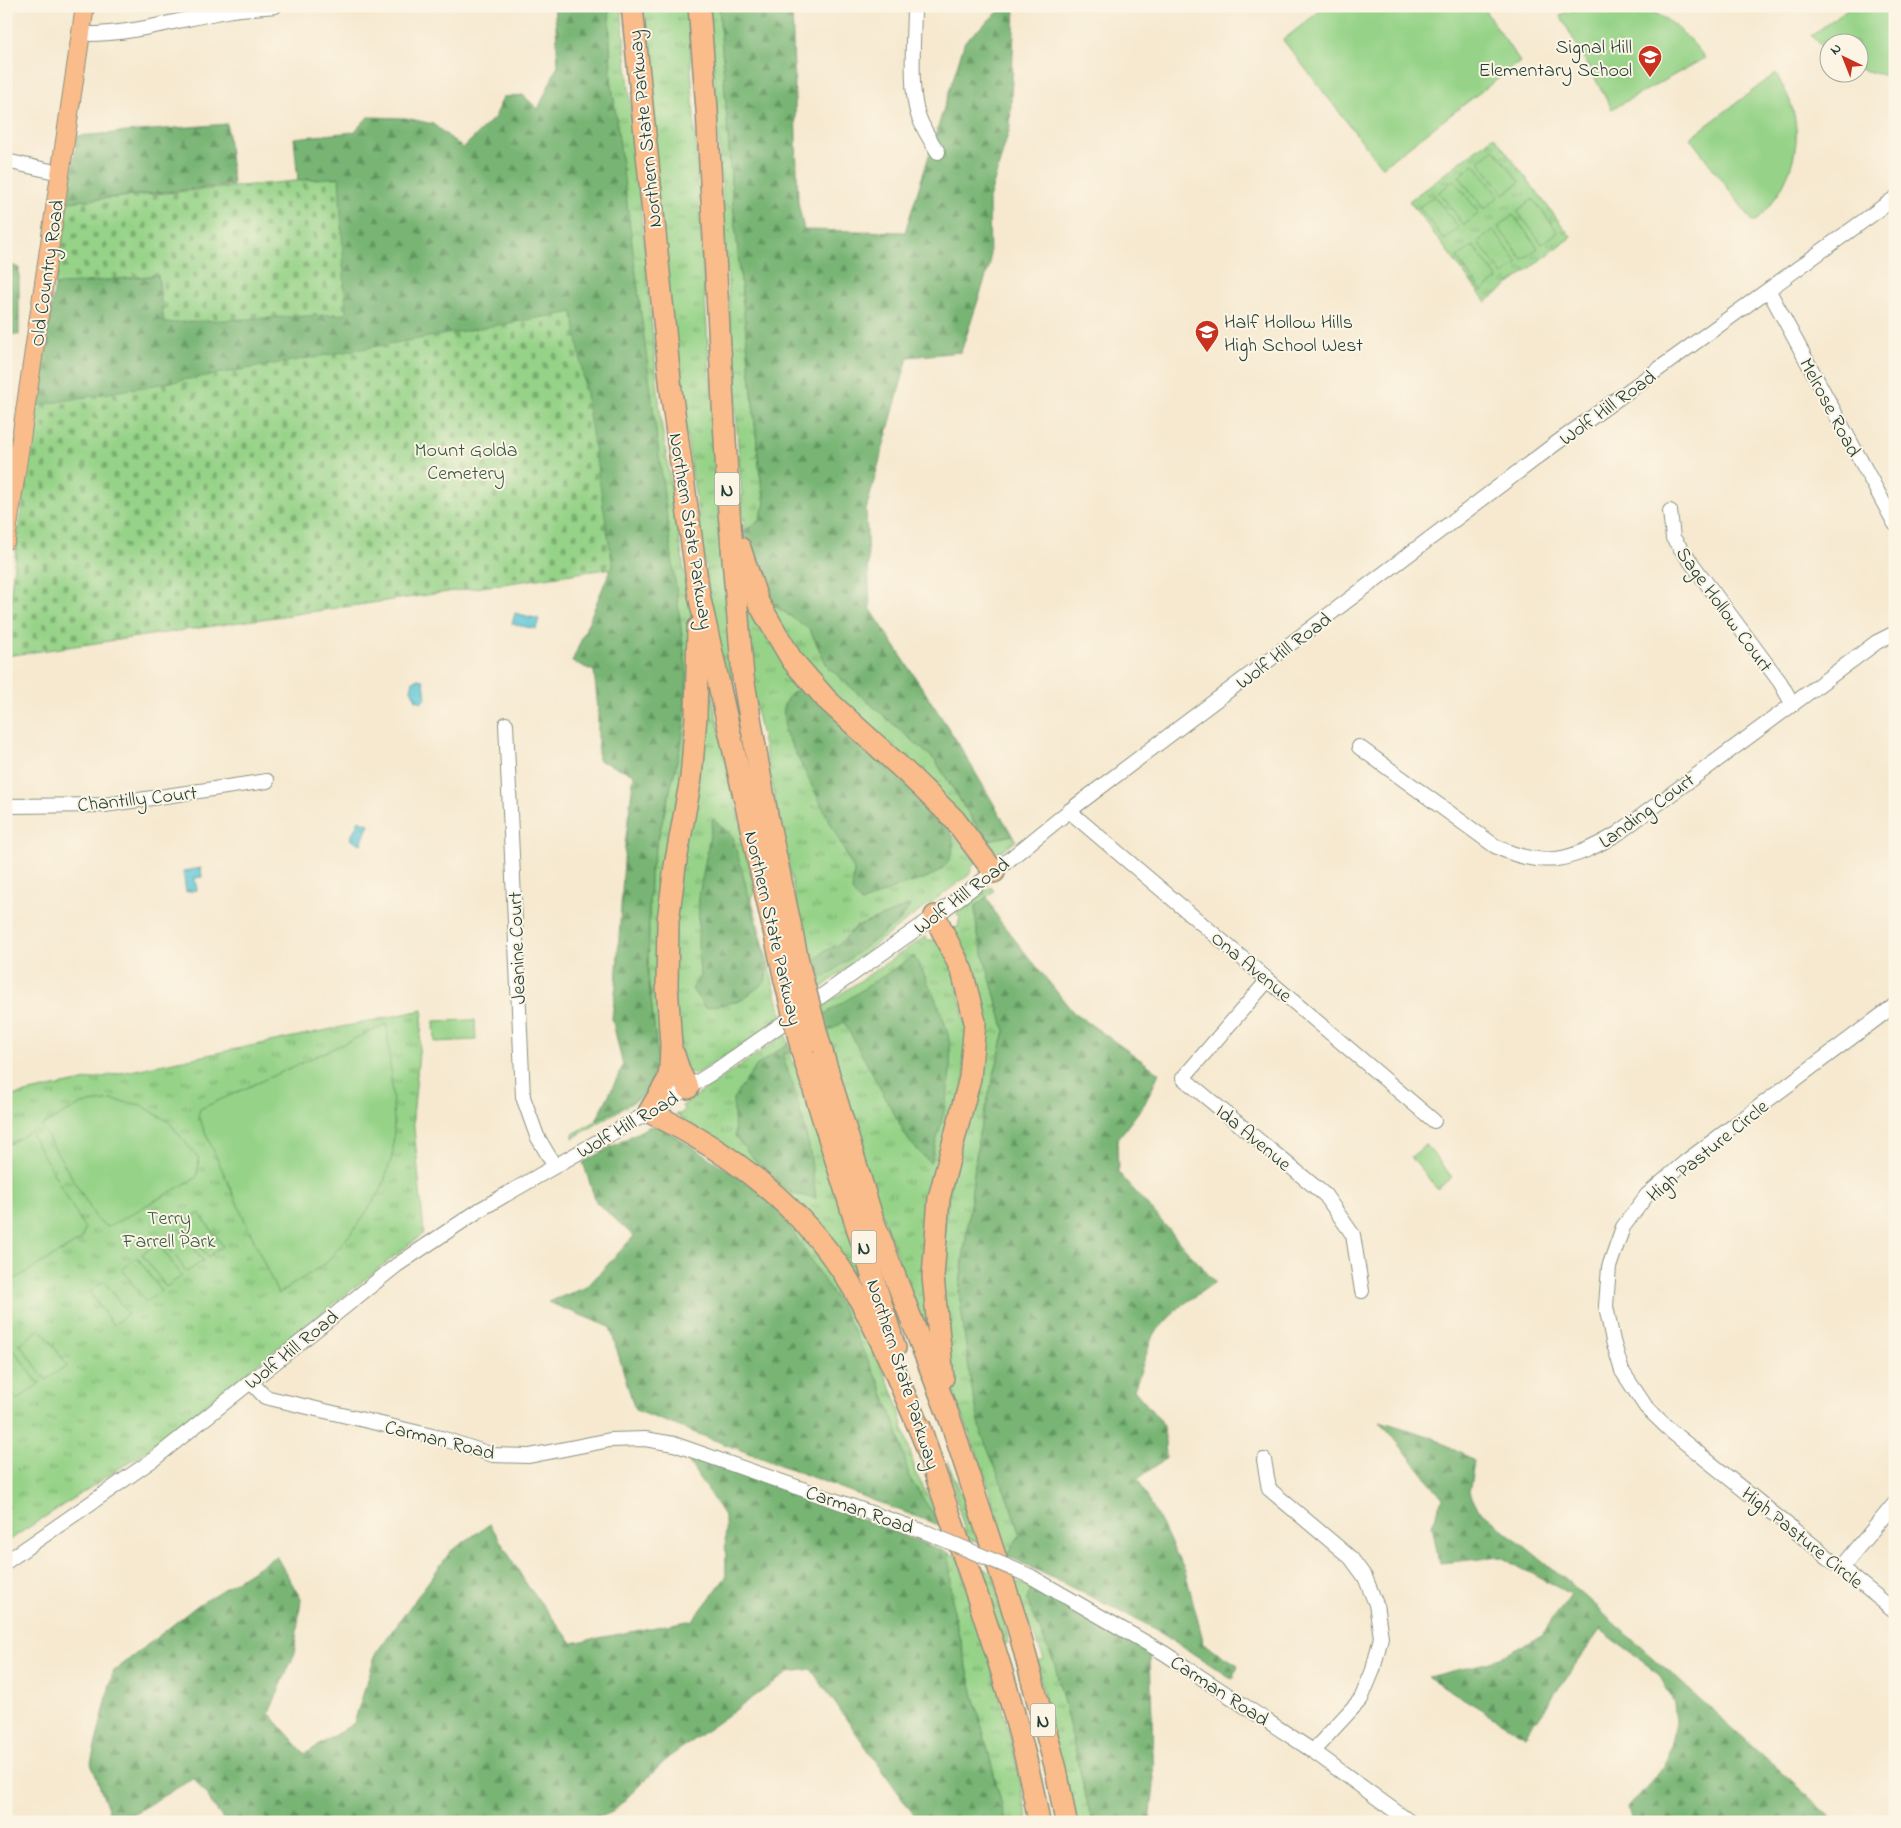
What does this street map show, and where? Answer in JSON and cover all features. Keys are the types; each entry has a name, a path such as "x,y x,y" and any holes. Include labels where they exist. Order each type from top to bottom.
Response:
{"highway":[{"name":"Northern State Parkway","path":"632,6 671,390 699,595 811,1048 924,1440 988,1624 1031,1777 1039,1822"},
{"name":"Northern State Parkway","path":"699,6 707,110 729,512 743,677 792,973"},
{"path":"729,512 758,602 792,660 827,700 908,774 954,820 994,872"},
{"path":"699,595 696,717 691,778 675,866 668,921 667,985 671,1045 668,1080 649,1112 695,1137 735,1163 767,1187 810,1230 853,1288 877,1335 924,1440"},
{"path":"935,916 962,971 975,1022 970,1078 939,1198 933,1277 940,1359 951,1422"},
{"path":"671,1045 680,1074 688,1088"},
{"name":"Northern State Parkway","path":"811,1048 872,1217 951,1422 1016,1620 1056,1769 1066,1822"}],"main road":[{"name":"Old Country Road","path":"6,540 85,6"}],"street":[{"path":"82,34 100,35 167,24 227,11 276,6"},
{"path":"914,6 914,87 918,113 926,133 938,152"},
{"path":"6,161 60,173"},
{"name":"Wolf Hill Road","path":"6,1562 154,1459 397,1265 481,1209 649,1112 715,1071 935,916 994,872 1069,811 1555,444 1895,198"},
{"name":"Melrose Road","path":"1769,291 1895,524"},
{"name":"Sage Hollow Court","path":"1670,510 1673,538 1774,674 1792,703"},
{"name":"Landing Court","path":"1359,747 1495,846 1515,856 1540,860 1566,858 1591,849 1617,834 1792,703 1877,642 1895,633"},
{"name":"Jeanine Court","path":"506,724 523,1097 537,1136 554,1166"},
{"name":"Chantilly Court","path":"6,806 105,805 267,781"},
{"name":"Ona Avenue","path":"1069,811 1434,1121"},
{"name":"Ida Avenue","path":"1268,980 1184,1078 1325,1195 1353,1235 1362,1291"},
{"name":"High Pasture Circle","path":"1895,1005 1685,1162 1647,1195 1623,1227 1609,1267 1606,1306 1622,1371 1646,1407 1674,1433 1895,1611"},
{"name":"Carman Road","path":"251,1382 265,1397 441,1438 493,1454 529,1456 610,1440 646,1439 674,1444 928,1533 1030,1576 1164,1653 1313,1751 1410,1822"},
{"path":"1264,1460 1270,1489 1351,1558 1365,1577 1376,1604 1381,1637 1374,1670 1361,1699 1313,1751"},
{"path":"1841,1568 1895,1504"}],"green space":[{"path":"554,6 609,6 611,77 687,675 682,741 650,872 648,976 658,1060 657,1077 647,1091 596,1121 623,1066 612,1018 616,985 625,845 634,774 598,760 598,709 594,671 572,662 611,568 34,406 55,285 158,275 164,323 339,177 298,181 294,138 354,132 368,117 406,118 433,124 463,148 495,117 503,97 523,95 538,109 558,65"},
{"path":"609,6 621,6 661,421 692,620 667,1061 659,1085 573,1138 573,1134 637,1097 653,1085 657,1073 658,1059 648,976 650,872 682,741 611,77"},
{"path":"639,6 689,6 704,286 731,668 756,812 713,620 667,298"},
{"path":"709,6 719,6 732,192 760,474 765,503 759,521 744,531 719,137"},
{"path":"719,6 792,6 798,202 804,230 905,232 965,41 1005,6 1015,6 1010,127 989,199 990,264 961,352 908,357 866,510 870,608 958,743 1012,835 989,840 974,822 935,760 828,667 810,630 770,602 752,565 744,531 759,521 765,503 760,474 732,192"},
{"path":"1326,6 1482,6 1520,62 1382,167 1283,40"},
{"path":"1585,6 1633,6 1654,12 1683,33 1705,58 1612,109 1560,15"},
{"path":"1851,6 1895,6 1895,78 1868,71 1868,32 1818,32 1818,43 1811,36"},
{"path":"1776,73 1790,101 1795,118 1795,151 1791,167 1776,197 1754,223 1690,138"},
{"path":"227,124 233,185 68,202 77,136"},
{"path":"1494,136 1571,237 1486,302 1409,201"},
{"path":"1494,149 1520,182 1504,194 1479,161"},
{"path":"1474,164 1499,197 1484,209 1459,176"},
{"path":"339,177 346,314 164,323 158,275 55,285 68,202"},
{"path":"1454,180 1479,213 1464,225 1439,192"},
{"path":"1434,196 1459,228 1444,240 1419,207"},
{"path":"1533,199 1558,232 1542,244 1517,211"},
{"path":"1513,215 1538,248 1523,260 1498,227"},
{"path":"1493,230 1518,263 1503,275 1478,242"},
{"path":"1473,246 1498,279 1482,291 1457,258"},
{"path":"6,263 19,268 19,335 6,333"},
{"name":"Mount Golda Cemetery","path":"573,312 613,568 6,656 6,629 34,406"},
{"path":"752,565 770,602 810,630 828,667 935,760 974,822 989,840 1012,835 1016,841 1001,851 991,852 802,665 770,615"},
{"path":"744,577 760,618 978,863 974,863 969,875 895,929 816,992 752,689"},
{"path":"706,677 711,692 755,892 751,897 783,1021 694,1075 691,1072 686,1074 675,1020 671,933"},
{"path":"805,685 949,821 953,844 947,863 941,869 924,878 897,887 861,903 852,891 854,870 785,732 784,709 787,699"},
{"path":"713,819 733,837 768,969 765,982 740,1001 705,1008 692,989 700,976 698,944 699,896"},
{"path":"991,887 994,891 975,906 977,932 1005,1031 979,1134 959,1293 1011,1507 1020,1535 1006,1555 1003,1553 986,1477 954,1395 946,1350 942,1307 944,1209 985,1026 977,985 966,955 953,928 958,927 960,917 956,914"},
{"path":"987,897 999,920 1073,1012 1159,1073 1145,1103 1117,1140 1118,1172 1215,1282 1177,1309 1153,1335 1134,1390 1164,1425 1166,1458 1138,1479 1185,1571 1204,1644 1238,1665 1233,1679 1148,1625 1006,1555 1020,1535 1011,1507 982,1435 971,1385 959,1293 979,1134 1005,1031 977,932 975,906"},
{"path":"910,905 901,920 825,977 818,974 813,964 823,952 838,945 856,927"},
{"path":"926,936 927,940 937,940 952,962 969,1041 930,1341 920,1320 856,1142 859,1137 820,1008"},
{"path":"914,956 940,1011 950,1045 951,1062 947,1097 930,1163 909,1141 844,1022 827,1032 822,1016"},
{"name":"Terry Farrell Park","path":"423,1010 413,1117 424,1233 145,1452 6,1542 6,1097"},
{"path":"475,1020 476,1040 435,1042 434,1021"},
{"path":"387,1024 394,1120 393,1153 382,1188 357,1226 326,1263 278,1294 198,1116 200,1109"},
{"path":"786,1034 794,1066 798,1066 867,1292 833,1249 676,1114 681,1114 684,1109 682,1106"},
{"path":"789,1043 791,1052 782,1054 795,1091 809,1146 816,1198 793,1194 770,1179 735,1136 733,1099 757,1065"},
{"path":"113,1100 141,1105 169,1122 199,1159 197,1177 108,1227 98,1221 41,1126 82,1104"},
{"path":"660,1126 771,1198 844,1312 881,1387 898,1432 909,1477 941,1526 635,1410 610,1327 548,1302 587,1287 634,1236 596,1202 583,1162 648,1127"},
{"path":"30,1132 85,1229 81,1240 6,1284 6,1146"},
{"path":"1426,1145 1452,1177 1437,1189 1411,1157"},
{"path":"771,1198 848,1290 897,1402 916,1474 945,1527 941,1526 909,1477 898,1432 881,1387"},
{"path":"199,1213 223,1246 208,1257 184,1224"},
{"path":"179,1228 203,1261 187,1272 163,1239"},
{"path":"158,1243 182,1276 166,1287 142,1254"},
{"path":"137,1257 161,1291 146,1302 122,1269"},
{"path":"104,1281 128,1314 113,1325 89,1292"},
{"path":"41,1329 67,1365 46,1380 20,1344"},
{"path":"13,1349 39,1384 17,1400 6,1384 6,1353"},
{"path":"1380,1421 1432,1437 1474,1461 1469,1493 1479,1509 1572,1585 1830,1815 1824,1822 1632,1822 1628,1808 1665,1766 1676,1723 1674,1702 1658,1673 1600,1630 1525,1736 1428,1677 1490,1662 1542,1636 1570,1594 1501,1557 1439,1563 1432,1525 1443,1498"},
{"path":"686,1458 726,1468 949,1553 953,1612 1006,1822 919,1822 811,1669 789,1672 669,1757 612,1812 589,1822 225,1822 194,1778 119,1822 113,1822 91,1763 113,1672 198,1605 276,1556 301,1599 294,1655 269,1713 305,1754 354,1723 376,1653 451,1551 490,1524 527,1585 572,1643 693,1620 726,1577 725,1517"},
{"path":"947,1462 985,1545 966,1537"},
{"path":"949,1553 958,1557 988,1655 1015,1755 1028,1822 1006,1822 953,1612"},
{"path":"973,1563 993,1573 1009,1642 1004,1645"},
{"path":"1010,1580 1032,1587 1027,1600 1055,1665 1092,1822 1072,1822 1036,1663 1044,1659"},
{"path":"1032,1587 1150,1653 1154,1785 1150,1822 1092,1822 1055,1665 1027,1600"}],"water":[{"path":"515,613 539,619 536,629 512,624"},
{"path":"423,680 426,698 422,702 416,700 411,689 413,681"},
{"path":"359,820 369,824 361,844 350,839"},
{"path":"201,868 202,877 195,878 197,890 186,892 183,871"}],"place":[{"name":"Signal Hill Elementary School","path":"1650,78"},
{"name":"Half Hollow Hills High School West","path":"1207,353"}]}
